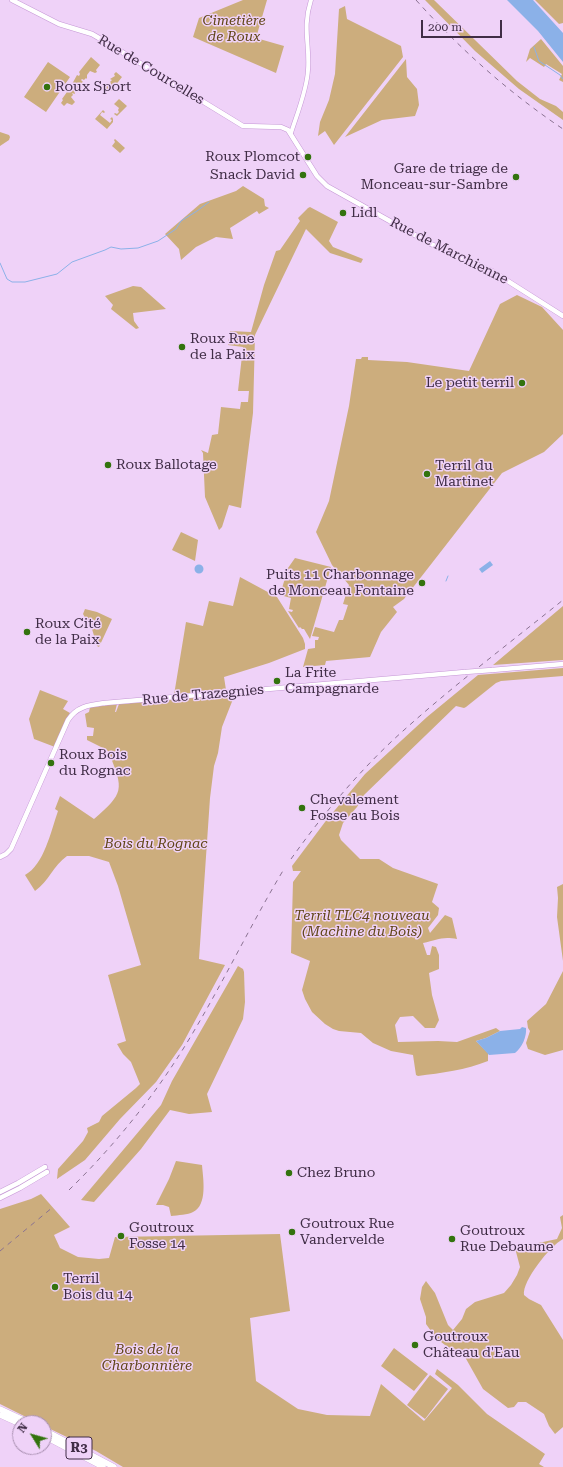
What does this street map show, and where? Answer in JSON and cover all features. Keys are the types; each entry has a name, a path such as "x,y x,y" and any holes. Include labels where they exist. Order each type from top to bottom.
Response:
{"highway":[{"path":"0,1409 13,1415"},
{"path":"0,1415 12,1420"},
{"name":"R3","path":"52,1434 114,1467"},
{"name":"R3","path":"52,1440 104,1467"}],"main road":[{"name":"Rue de Courcelles","path":"12,0 59,24 92,34 104,40 243,126 280,127 288,130 290,133"},
{"name":"Rue de Marchienne","path":"290,133 312,170 327,186 433,245 492,271 563,316"},
{"name":"Rue de Trazegnies","path":"0,857 5,855 11,849 68,720 74,712 83,707 112,703 563,664"},
{"path":"0,1192 46,1169 20,1188 0,1198"}],"street":[{"path":"290,133 308,76 308,57 305,30 306,16 311,0"}],"green space":[{"name":"Cimetière de Roux","path":"243,0 267,0 256,38 284,46 276,73 193,37 199,18"},
{"path":"425,0 434,0 517,81 540,99 556,106 563,112 563,120 519,89 475,51"},
{"path":"535,0 563,0 563,23 559,24"},
{"path":"345,6 347,19 401,46 403,57 334,145 325,131 318,136 320,122 329,100 335,74 339,9"},
{"path":"541,39 563,66 563,82 559,80 562,74 546,64 544,67 530,58 526,62 530,49"},
{"path":"91,57 100,65 96,70 97,72 95,73 90,71 87,75 87,79 81,80 83,82 80,85 82,87 78,92 76,89 74,90 75,94 72,93 73,95 71,97 75,102 72,105 67,103 64,106 61,103 63,100 62,99 67,92 70,91 69,89 77,75 79,76 79,72"},
{"path":"406,59 407,77 417,89 419,105 415,116 382,120 345,137"},
{"name":"Roux Sport","path":"48,62 70,77 46,112 24,97"},
{"path":"116,72 122,77 111,91 109,89 108,90 104,87 104,85 107,83 110,85 112,80 110,79 115,76 114,74"},
{"path":"119,99 127,106 117,116 114,114 119,112 119,108 114,104"},
{"path":"103,110 105,112 102,112 100,115 110,123 112,120 110,119 112,117 113,119 113,122 107,129 95,119"},
{"path":"0,132 9,135 10,137 9,140 0,146"},
{"path":"115,139 125,148 120,153 112,146"},
{"path":"243,186 264,199 265,206 269,208 259,214 257,211 230,228 233,239 216,237 196,247 181,260 179,249 165,234 200,204 236,191"},
{"path":"310,207 338,222 329,241 333,247 363,259 361,263 330,253 306,229 255,335 253,413 241,508 229,505 222,527 219,530 205,497 203,453 201,450 208,453 212,435 218,434 221,407 240,409 241,402 248,402 249,391 238,391 243,347 228,345 230,331 251,332 264,285 276,251 280,250 300,221 298,218"},
{"path":"133,286 141,287 166,309 133,313 134,321 139,328 136,329 111,309 113,305 105,296"},
{"path":"517,295 542,307 563,330 563,434 544,452 502,473 404,599 393,607 397,612 381,632 370,657 326,661 325,665 303,667 308,649 315,648 315,640 318,640 319,637 312,636 315,627 334,632 339,620 343,620 348,605 343,604 349,585 332,565 316,532 329,501 349,406 356,359 368,357 368,360 407,362 469,371 500,304"},
{"path":"181,532 198,540 195,561 172,550"},
{"path":"295,558 331,567 310,639 304,629 299,628 288,611 292,612 293,610 289,609 291,598 280,595 288,568"},
{"path":"240,577 277,597 303,638 305,649 269,663 224,677 226,690 174,695 186,622 203,626 209,601 233,606"},
{"path":"563,606 563,660 493,665"},
{"path":"85,609 97,612 112,619 99,647 97,646 92,629 83,614"},
{"name":"Terril TLC4 nouveau (Machine du Bois)","path":"563,668 563,676 501,681 496,683 466,707 456,706 364,795 357,807 343,823 339,835 341,840 360,859 379,859 393,868 438,884 432,902 439,908 438,915 428,928 430,933 445,915 452,918 457,939 443,938 423,943 427,955 430,955 432,946 436,947 439,955 439,969 429,973 432,995 439,1020 435,1028 425,1028 413,1016 400,1017 395,1025 398,1042 457,1042 496,1028 500,1031 476,1041 488,1053 488,1061 462,1069 418,1076 416,1075 413,1055 391,1051 373,1043 361,1033 333,1029 312,1012 302,990 310,961 291,953 293,882 301,871 293,871 292,866 325,822 365,774 427,717 478,675"},
{"path":"40,690 68,701 63,709 70,713 55,747 34,739 29,719"},
{"name":"Bois du Rognac","path":"235,694 222,727 218,753 214,766 210,798 199,959 225,965 182,1045 156,1082 120,1119 85,1160 57,1179 58,1169 83,1141 88,1132 87,1128 99,1122 102,1116 140,1084 131,1062 123,1054 117,1044 126,1041 108,975 141,965 118,886 109,862 89,856 67,856 58,864 44,883 35,891 25,875 37,864 46,847 58,811 55,809 60,796 94,819 111,803 116,796 119,783 109,753 107,750 87,740 87,736 93,736 94,728 87,727 85,714 89,712 90,707 117,704 116,712 119,704"},
{"path":"563,884 563,961 557,917 557,887"},
{"path":"238,966 243,969 244,972 245,1002 243,1019 207,1094 212,1112 189,1114 170,1110 141,1149 94,1202 81,1200 161,1105 172,1081"},
{"path":"563,971 563,1050 545,1055 528,1049 526,1043 530,1031 527,1021 546,1004"},
{"path":"176,1161 202,1165 204,1191 201,1204 198,1209 188,1214 171,1216 169,1207 156,1205"},
{"name":"Bois de la Charbonnière","path":"41,1194 70,1227 54,1235 60,1248 78,1257 99,1259 109,1258 115,1237 280,1234 290,1311 250,1318 256,1381 298,1409 327,1415 370,1416 381,1384 424,1421 452,1388 435,1374 437,1369 458,1385 487,1414 545,1454 539,1464 544,1467 123,1467 96,1451 52,1430 52,1415 22,1415 0,1404 0,1209 31,1199"},
{"path":"563,1215 563,1239 544,1256 538,1264 527,1281 524,1295 541,1305 563,1340 563,1427 555,1434 549,1426 544,1414 526,1402 518,1402 514,1407 508,1408 483,1389 465,1357 436,1338 426,1324 426,1317 420,1299 422,1287 426,1281 435,1293 448,1325 453,1330 462,1319 466,1309 475,1302 504,1293 511,1285 520,1267 515,1248 557,1239 562,1228 560,1217"},
{"path":"394,1348 428,1374 414,1391 381,1366"},
{"path":"430,1375 448,1389 425,1419 407,1405"}],"water":[{"path":"507,0 533,0 563,33 563,62 538,31"},
{"path":"490,561 493,565 482,573 479,569"},
{"path":"199,564 204,569 199,574 194,569"},
{"path":"522,1027 526,1028 525,1038 520,1048 515,1053 489,1055 476,1041 500,1031 520,1029"}],"waterway":[{"path":"534,47 539,61 560,75 563,79"},
{"path":"0,263 7,279 12,282 25,282 57,274 72,262 111,247 121,249 138,248 158,241 176,229 181,221 209,202"},
{"path":"446,581 448,576"}],"railway":[{"path":"416,0 450,36 485,69 523,100 563,129"},
{"path":"291,859 338,798 392,741 455,687 563,600"},
{"path":"69,1190 103,1155 135,1117 164,1078 191,1036 284,869"},
{"path":"0,1251 53,1207"}],"place":[{"name":"Roux Sport","path":"47,87"},
{"name":"Roux Plomcot","path":"308,157"},
{"name":"Snack David","path":"303,175"},
{"name":"Gare de triage de Monceau-sur-Sambre","path":"516,177"},
{"name":"Lidl","path":"343,213"},
{"name":"Roux Rue de la Paix","path":"182,347"},
{"name":"Le petit terril","path":"522,383"},
{"name":"Roux Ballotage","path":"108,465"},
{"name":"Terril du Martinet","path":"427,474"},
{"name":"Puits 11 Charbonnage de Monceau Fontaine","path":"422,583"},
{"name":"Roux Cité de la Paix","path":"27,632"},
{"name":"La Frite Campagnarde","path":"277,681"},
{"name":"Roux Bois du Rognac","path":"51,763"},
{"name":"Chevalement Fosse au Bois","path":"302,808"},
{"name":"Chez Bruno","path":"289,1173"},
{"name":"Goutroux Rue Vandervelde","path":"292,1232"},
{"name":"Goutroux Fosse 14","path":"121,1236"},
{"name":"Goutroux Rue Debaume","path":"452,1239"},
{"name":"Terril Bois du 14","path":"55,1287"},
{"name":"Goutroux Château d'Eau","path":"415,1345"}]}
